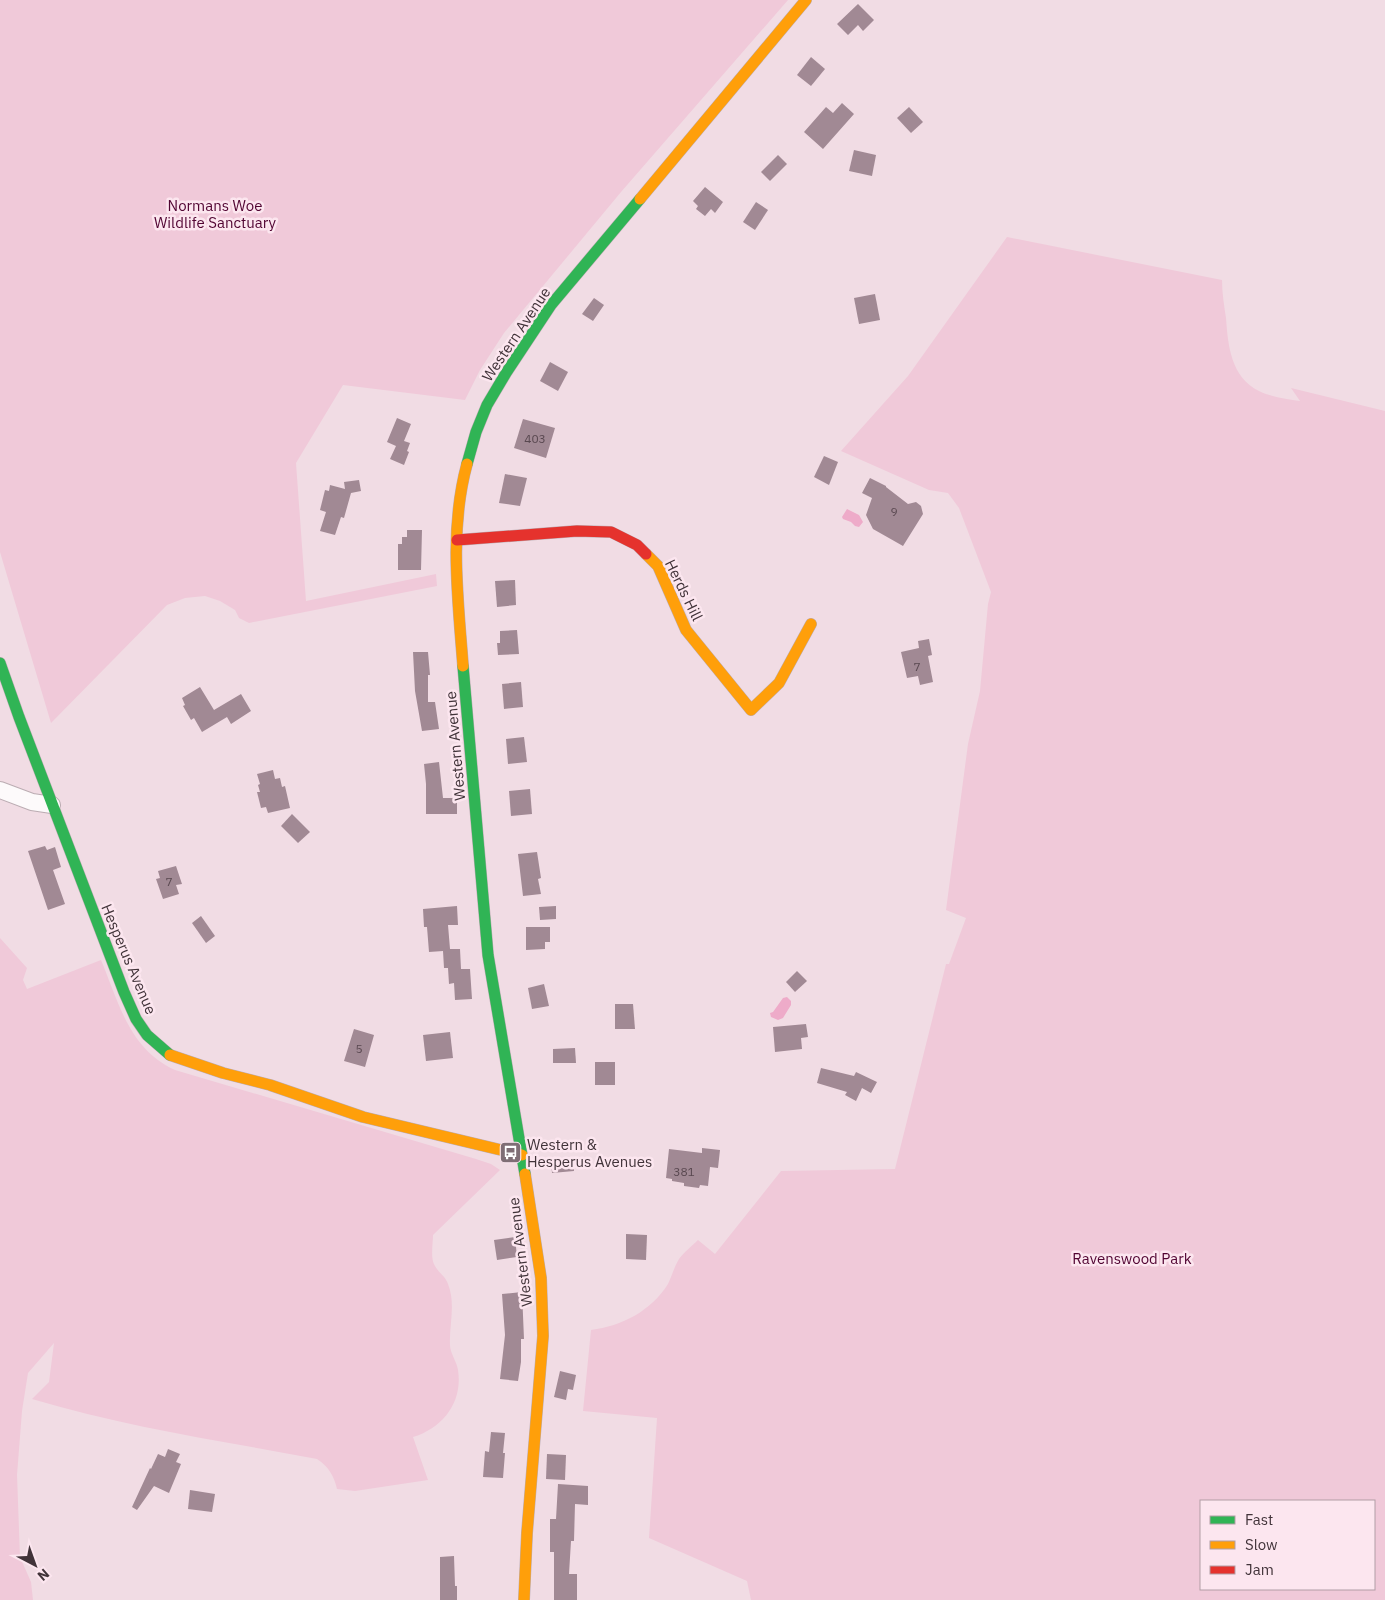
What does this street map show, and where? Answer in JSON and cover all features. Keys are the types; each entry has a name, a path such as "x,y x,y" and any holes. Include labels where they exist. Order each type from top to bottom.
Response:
{"main road":[{"name":"Western Avenue","path":"524,1600 527,1533 543,1336 541,1278 488,955 458,606 456,540 457,519 464,476 476,432 487,405 506,372 551,306 806,0"},
{"name":"Herds Hill","path":"456,540 578,532 612,532 637,546 658,566 686,630 751,710 779,682 811,624"},
{"name":"Hesperus Avenue","path":"0,663 52,805 136,1019 147,1036 172,1056 223,1073 270,1085 363,1117 522,1155"}],"street":[{"path":"0,790 32,802 52,805"}],"green space":[{"name":"Normans Woe Wildlife Sanctuary","path":"0,0 788,0 621,192 504,333 480,370 465,400 343,385 296,463 306,601 436,574 437,586 249,623 239,618 235,610 220,601 205,596 185,598 167,605 51,723 0,552"},
{"name":"Ravenswood Park","path":"1007,237 1222,280 1230,350 1242,378 1250,385 1259,391 1284,399 1300,401 1291,388 1385,411 1385,1600 751,1600 747,1581 649,1538 657,1418 583,1411 591,1330 625,1321 653,1302 668,1284 679,1259 698,1240 715,1254 781,1171 895,1169 946,964 949,964 966,918 946,910 968,744 980,691 988,604 991,592 959,508 948,493 929,490 841,451 908,376"},
{"path":"0,938 27,968 23,980 27,989 101,960 120,1008 136,1037 159,1061 175,1070 476,1159 491,1164 500,1170 433,1235 433,1263 447,1281 452,1299 450,1345 457,1367 459,1382 454,1403 449,1412 433,1427 413,1437 428,1480 355,1491 337,1489 330,1472 317,1459 138,1426 32,1399 49,1382 54,1343 28,1373 22,1411 17,1475 20,1557 31,1582 33,1600 0,1600"}],"shaded area":[{"path":"847,509 859,515 863,522 859,527 843,519 842,517"},
{"path":"787,997 791,1001 791,1005 783,1018 778,1020 771,1017 770,1013 773,1012 783,998"}],"building":[{"path":"858,4 874,20 863,31 858,25 848,35 837,24"},
{"path":"811,57 825,69 811,86 797,75"},
{"path":"842,103 854,114 823,149 804,132 826,107 833,113"},
{"path":"909,107 923,122 911,133 897,118"},
{"path":"854,150 876,155 872,176 849,171"},
{"path":"778,155 787,164 770,181 761,172"},
{"path":"705,187 723,202 715,213 711,209 705,216 696,209 698,206 693,201"},
{"path":"756,202 768,210 755,230 743,222"},
{"path":"875,294 880,320 859,324 854,298"},
{"path":"594,298 604,305 593,321 582,314"},
{"path":"550,362 568,372 558,391 540,381"},
{"path":"397,418 411,424 404,441 410,443 404,465 390,459 396,446 387,442"},
{"path":"523,419 555,428 546,458 514,448"},
{"path":"824,456 838,462 829,485 814,477"},
{"path":"505,474 527,478 520,506 499,503"},
{"path":"870,478 886,486 908,504 916,502 921,506 923,514 903,546 873,529 866,515 872,498 862,493"},
{"path":"359,480 361,491 351,493 344,518 341,517 335,535 320,531 326,512 320,510 325,490 329,491 330,485 345,489 344,482"},
{"path":"407,530 422,530 421,570 398,570 398,544 402,544 402,537 407,537"},
{"path":"515,580 516,605 497,607 495,581"},
{"path":"517,630 519,654 498,655 497,643 500,643 500,631"},
{"path":"929,639 932,655 928,656 933,682 920,685 918,676 907,678 901,652 919,648 918,641"},
{"path":"413,652 428,652 430,675 428,675 428,702 435,702 439,729 422,731 415,691"},
{"path":"521,682 523,707 504,709 502,684"},
{"path":"200,687 214,710 241,694 251,711 231,724 227,717 202,732 194,718 191,720 183,706 185,705 182,698"},
{"path":"524,737 527,762 508,764 506,739"},
{"path":"439,762 443,798 457,798 457,814 426,814 424,764"},
{"path":"273,770 275,779 280,778 282,787 285,786 290,808 268,813 266,807 261,808 257,792 260,792 258,785 260,784 257,774"},
{"path":"530,789 532,814 511,816 509,791"},
{"path":"292,814 310,832 298,843 281,826"},
{"path":"45,846 47,850 55,847 61,867 53,870 65,904 48,910 28,851"},
{"path":"537,852 541,878 538,879 541,894 523,896 518,854"},
{"path":"176,866 182,884 176,885 179,894 163,899 156,879 160,878 158,871"},
{"path":"457,906 458,925 448,925 450,949 460,949 461,969 470,969 472,999 455,1000 454,983 449,984 448,968 444,968 443,951 429,952 427,927 424,927 423,909"},
{"path":"556,906 556,919 540,920 539,907"},
{"path":"201,916 215,936 206,943 192,923"},
{"path":"526,927 550,927 550,942 545,942 545,949 526,950"},
{"path":"797,971 807,981 795,992 786,982"},
{"path":"544,984 549,1006 532,1009 528,988"},
{"path":"615,1004 633,1004 635,1029 615,1029"},
{"path":"806,1024 808,1037 801,1038 802,1049 775,1052 773,1027"},
{"path":"354,1029 374,1035 365,1067 344,1061"},
{"path":"450,1032 453,1058 426,1061 423,1035"},
{"path":"575,1048 576,1063 553,1063 553,1049"},
{"path":"595,1062 615,1062 615,1085 595,1085"},
{"path":"821,1068 854,1076 856,1072 877,1082 871,1093 862,1088 856,1101 845,1095 847,1092 817,1083"},
{"path":"702,1148 720,1150 718,1168 710,1167 708,1186 700,1185 699,1188 684,1186 684,1183 666,1178 669,1149 702,1153"},
{"path":"573,1158 574,1171 552,1173 551,1160"},
{"path":"626,1234 647,1235 646,1260 626,1259"},
{"path":"515,1237 517,1257 497,1260 494,1240"},
{"path":"522,1292 524,1339 521,1339 521,1362 518,1381 500,1379 505,1335 502,1294"},
{"path":"560,1371 576,1375 573,1390 568,1389 566,1400 554,1397"},
{"path":"491,1432 505,1433 503,1478 483,1477 485,1451 489,1452"},
{"path":"168,1449 180,1454 176,1462 181,1464 169,1493 154,1486 137,1510 132,1507 150,1468 158,1454 165,1457"},
{"path":"547,1454 566,1455 565,1480 546,1479"},
{"path":"558,1484 588,1486 588,1505 575,1504 574,1541 571,1541 569,1574 577,1574 577,1600 554,1600 554,1552 550,1552 550,1519 556,1519"},
{"path":"190,1490 215,1494 212,1512 188,1509"},
{"path":"454,1556 457,1600 440,1600 440,1557"}],"traffic: fast":[{"path":"467,464 476,432 487,405 506,373 551,305 640,199"},
{"path":"0,663 124,992 136,1019 147,1035 170,1055"},
{"path":"463,666 488,955 525,1174"}],"traffic: slow":[{"path":"640,199 806,0"},
{"path":"463,666 456,565 458,514 467,464"},
{"path":"646,554 658,566 686,630 751,710 779,683 811,624"},
{"path":"170,1055 223,1073 270,1085 363,1117 522,1155"},
{"path":"524,1600 527,1533 543,1336 541,1278 525,1174"}],"traffic: jam":[{"path":"457,540 577,531 611,532 637,545 646,554"}],"place":[{"name":"Western & Hesperus Avenues","path":"511,1153"}]}
